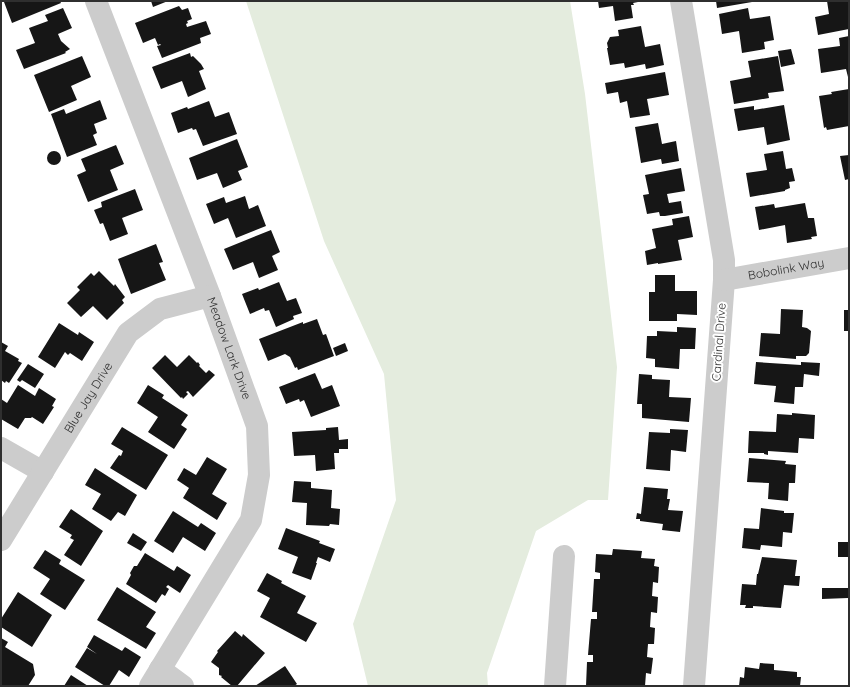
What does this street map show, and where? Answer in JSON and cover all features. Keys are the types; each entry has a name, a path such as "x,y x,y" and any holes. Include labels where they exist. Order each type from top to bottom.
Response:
{"street":[{"name":"Meadow Lark Drive","path":"96,1 210,296 257,426 259,475 251,520 155,677"},
{"name":"Cardinal Drive","path":"681,1 724,260 724,280 694,686"},
{"name":"Bobolink Way","path":"724,280 849,258"},
{"name":"Blue Jay Drive","path":"1,540 128,333 160,309 210,296"},
{"path":"1,448 43,472"},
{"path":"555,686 564,556"},
{"path":"155,677 183,686"}],"shaded area":[{"path":"246,1 570,1 585,94 617,367 608,500 588,500 536,531 487,673 488,686 368,686 353,624 396,500 384,374 324,241"}],"building":[{"path":"60,1 61,3 12,23 4,2"},
{"path":"151,1 168,1 153,7"},
{"path":"598,1 638,2 631,5 633,18 615,21 613,6 599,8"},
{"path":"716,1 752,1 752,2 717,8"},
{"path":"827,1 849,1 849,29 818,35 815,17 829,14"},
{"path":"179,6 182,10 188,8 192,19 187,21 187,27 206,21 211,34 200,38 201,43 162,58 157,46 161,45 158,45 155,38 143,43 135,23"},
{"path":"63,8 72,28 58,34 61,41 70,49 65,52 66,53 24,69 16,50 35,43 29,28 48,21 45,15"},
{"path":"748,8 750,19 770,16 774,40 764,42 765,49 742,53 739,31 722,34 719,14"},
{"path":"641,26 645,47 660,44 664,65 646,69 645,64 625,68 624,63 610,65 607,43 610,37 619,36 618,30"},
{"path":"849,36 849,81 846,69 821,73 818,49 840,46 839,38"},
{"path":"791,49 795,64 781,67 778,51"},
{"path":"190,53 191,57 193,56 204,69 199,71 206,89 188,97 182,81 161,89 152,67"},
{"path":"82,56 91,77 71,86 77,100 49,112 34,75"},
{"path":"778,56 784,91 768,93 769,98 734,104 730,81 751,77 748,61"},
{"path":"665,72 669,95 647,99 650,115 630,118 627,101 620,103 618,92 607,94 605,83"},
{"path":"849,89 849,126 827,130 826,127 824,128 819,96"},
{"path":"100,100 107,119 94,124 97,133 93,135 97,145 67,157 51,114 64,109 66,114"},
{"path":"209,101 215,117 229,112 237,134 203,146 196,129 193,130 192,128 178,133 171,113 187,107 188,109"},
{"path":"784,105 790,140 767,145 764,127 738,131 734,109 754,106 754,110"},
{"path":"658,123 662,144 676,141 679,161 662,164 661,159 641,163 635,127"},
{"path":"237,139 248,167 238,171 242,180 223,188 217,173 197,180 189,158"},
{"path":"116,145 124,164 110,170 118,190 88,202 77,175 86,171 81,159"},
{"path":"54,151 59,153 61,158 59,163 54,165 49,163 47,158 49,153"},
{"path":"783,151 786,169 792,168 795,181 789,182 790,188 785,191 750,197 746,173 767,170 764,154"},
{"path":"849,155 849,179 845,180 840,156"},
{"path":"681,168 685,191 667,194 669,203 681,201 683,213 665,216 660,216 659,212 647,214 643,195 649,194 645,175"},
{"path":"135,189 143,210 122,218 128,234 110,241 103,223 100,224 94,210 102,207 101,202"},
{"path":"245,196 249,209 258,205 266,226 236,238 228,218 214,224 206,204 224,197 226,203"},
{"path":"805,203 808,218 814,218 817,236 811,237 812,239 787,243 785,225 759,230 755,207 774,204 775,208"},
{"path":"689,216 693,237 678,240 682,260 647,265 645,251 656,248 652,229 673,225 672,219"},
{"path":"271,230 280,252 272,256 278,270 259,278 253,262 233,270 224,249"},
{"path":"156,244 163,262 159,263 166,280 131,294 118,259"},
{"path":"99,271 114,286 115,284 125,297 122,300 124,303 107,320 93,306 81,317 67,303 80,290 77,287 91,273 94,276"},
{"path":"655,275 675,275 675,291 697,291 697,315 677,314 677,321 649,321 649,292 655,292"},
{"path":"279,282 287,301 296,298 302,313 293,316 294,319 276,327 269,310 265,311 264,308 250,314 242,294 258,288 259,290"},
{"path":"781,309 803,310 802,327 811,331 809,353 806,356 796,356 796,359 759,356 761,333 780,334"},
{"path":"844,310 849,310 849,331 844,331"},
{"path":"317,319 323,335 326,334 334,356 298,370 297,367 295,368 290,357 285,354 268,361 259,339 303,322 303,324"},
{"path":"59,323 78,335 79,332 94,342 82,361 70,353 68,355 65,352 55,368 38,357"},
{"path":"677,327 696,328 695,349 680,349 679,369 655,367 655,359 646,358 647,336 657,336 657,331 677,332"},
{"path":"1,342 8,346 5,351 19,359 18,361 22,363 9,383 6,381 5,383 1,380"},
{"path":"345,343 348,351 336,356 333,348"},
{"path":"165,355 177,367 189,355 197,363 198,362 200,365 199,366 206,373 209,370 215,375 193,397 188,391 186,392 188,394 183,399 152,368"},
{"path":"756,362 801,365 801,362 820,363 819,376 804,374 803,387 795,387 794,404 774,402 776,386 754,384"},
{"path":"28,364 44,374 35,388 22,380 20,382 17,380"},
{"path":"315,373 322,389 332,385 340,406 311,417 304,400 300,402 299,399 286,404 279,387"},
{"path":"639,374 652,375 652,379 670,380 669,397 691,398 689,422 642,418 642,404 637,404"},
{"path":"18,385 35,396 39,388 56,399 52,406 54,407 43,424 32,417 25,418 18,429 1,419 1,399 7,403"},
{"path":"148,385 164,395 162,398 188,415 181,425 187,429 174,449 148,432 158,417 137,403"},
{"path":"792,413 815,415 814,439 799,438 798,453 768,451 768,455 764,453 748,453 749,431 776,432 777,414 792,415"},
{"path":"122,427 168,455 146,490 110,468 119,455 121,456 123,451 111,444"},
{"path":"338,427 339,440 348,439 348,449 339,449 339,453 334,453 335,469 316,471 315,455 294,456 292,432 326,430 326,428"},
{"path":"670,429 688,430 686,452 671,450 670,471 646,469 649,432 670,433"},
{"path":"207,457 227,469 212,494 227,503 217,520 183,498 189,488 177,480 184,468 196,475"},
{"path":"749,458 786,461 785,464 796,465 795,483 789,483 788,501 768,499 769,483 747,482"},
{"path":"95,468 137,495 125,516 118,512 111,521 92,509 101,494 85,485"},
{"path":"294,481 311,482 311,488 332,490 331,508 340,509 339,525 306,525 307,503 292,502"},
{"path":"644,487 668,489 667,499 670,499 668,510 683,511 680,532 662,530 663,524 640,521 640,519 636,519 637,513 641,514"},
{"path":"761,508 784,511 784,513 794,513 792,533 783,532 782,547 761,545 760,550 742,548 744,528 759,529"},
{"path":"71,509 103,531 81,566 64,555 74,540 70,538 72,535 59,527"},
{"path":"173,511 198,527 201,523 216,533 205,551 183,537 173,553 154,541"},
{"path":"286,528 320,541 319,543 335,549 330,562 318,557 311,580 292,573 298,557 278,549"},
{"path":"133,533 147,542 141,551 127,543"},
{"path":"838,542 849,542 849,557 838,557"},
{"path":"613,549 642,551 641,558 655,559 654,566 659,567 658,583 653,582 652,596 658,597 657,613 651,612 650,627 655,628 654,644 648,644 647,657 653,658 651,674 646,673 645,686 586,686 587,662 593,662 593,655 588,655 591,619 597,619 597,612 592,612 594,579 600,579 600,573 595,572 596,554 612,555"},
{"path":"45,550 61,560 59,564 85,580 65,610 40,594 50,579 33,568"},
{"path":"145,553 174,571 177,566 191,575 180,593 168,585 166,587 169,589 165,596 162,594 156,603 126,584 134,566 137,566"},
{"path":"762,557 797,560 795,576 800,576 799,586 784,585 781,608 753,606 753,608 745,608 746,605 740,605 742,584 756,585 757,574"},
{"path":"267,573 282,581 281,583 306,596 297,613 317,623 306,642 260,617 270,598 257,591"},
{"path":"117,587 156,612 146,627 156,633 146,649 97,620"},
{"path":"822,588 848,588 848,598 822,599"},
{"path":"18,592 52,615 32,647 1,627 1,619"},
{"path":"235,631 242,637 243,634 265,653 237,686 232,686 219,675 219,668 211,662 218,652 217,651"},
{"path":"94,635 122,651 125,647 141,657 129,677 119,670 109,686 105,686 75,667 87,648 97,654 87,647"},
{"path":"1,638 8,642 5,647 33,664 35,675 28,686 1,686"},
{"path":"760,663 774,664 774,670 797,672 797,677 801,677 800,686 739,686 740,677 744,678 745,667 759,669"},
{"path":"285,666 297,684 294,686 255,686"},
{"path":"71,675 88,686 64,686"}]}
